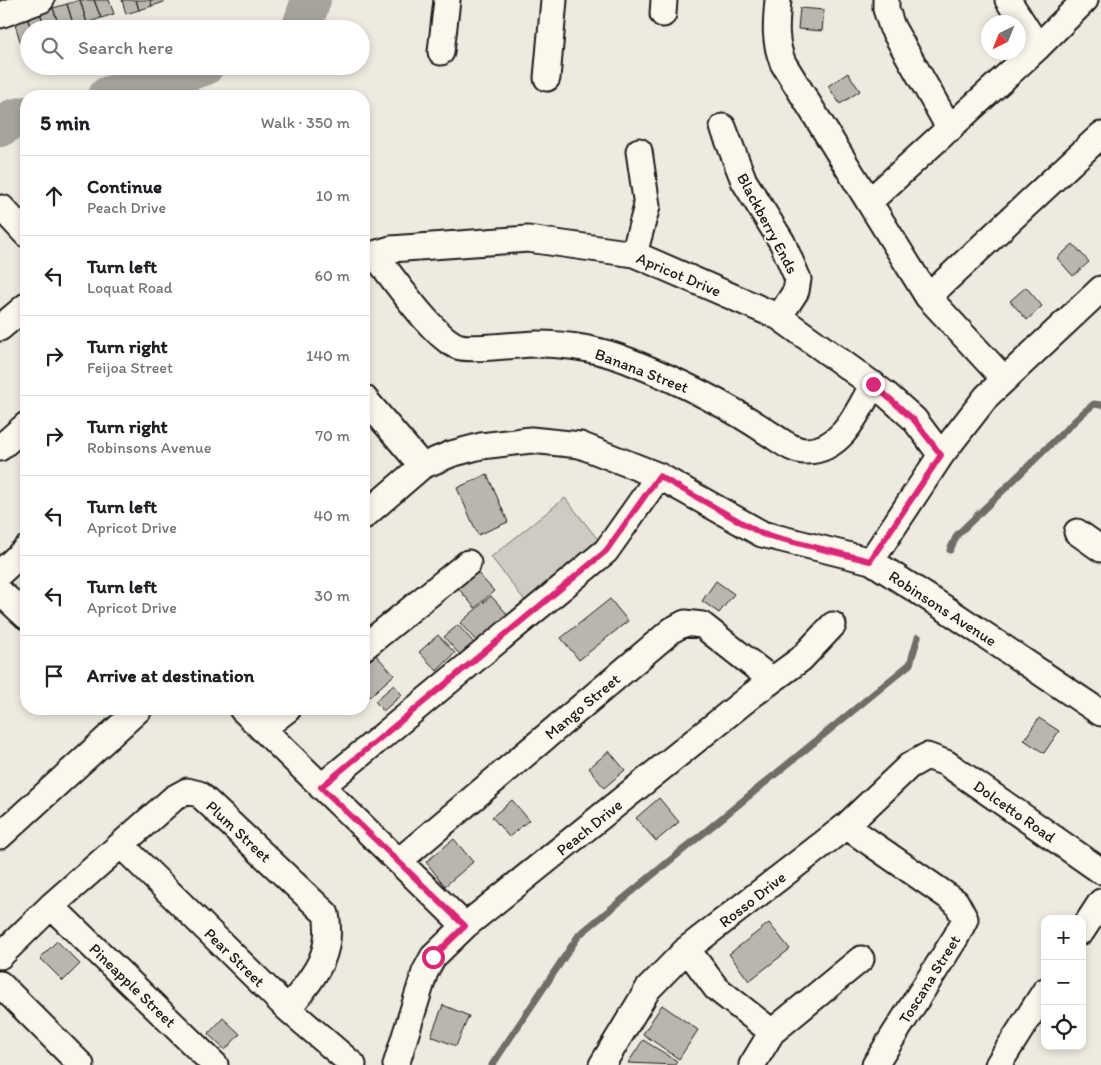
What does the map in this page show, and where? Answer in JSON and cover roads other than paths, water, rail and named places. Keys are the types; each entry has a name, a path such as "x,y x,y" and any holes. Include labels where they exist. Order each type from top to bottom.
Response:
{"street":[{"path":"0,15 41,0"},
{"path":"441,52 447,0"},
{"path":"547,78 554,0"},
{"path":"778,0 775,33 777,47 783,63 928,297 1004,379"},
{"path":"886,0 886,9 892,27 950,128"},
{"path":"1008,0 1038,47"},
{"path":"869,202 1038,47 1086,0"},
{"name":"Blackberry Ends","path":"723,127 744,181 782,242 798,279 796,291 779,317"},
{"path":"928,297 1101,135"},
{"path":"634,254 648,206 639,151"},
{"path":"2,208 20,228"},
{"name":"Apricot Drive","path":"370,258 391,249 528,239 634,254 779,317 873,384 914,420 941,455"},
{"name":"Banana Street","path":"370,259 437,332 458,347 536,344 581,347 626,360 687,386 738,412 790,446 806,451 822,448 838,439 852,422 873,384"},
{"path":"870,561 941,455 987,396 1101,289"},
{"path":"0,328 20,311"},
{"path":"370,405 422,466"},
{"path":"0,448 20,430"},
{"name":"Robinsons Avenue","path":"370,511 422,466 451,454 481,446 531,440 580,445 659,476 762,534 870,561 946,609 1101,713"},
{"path":"321,787 606,551 659,476"},
{"path":"1077,532 1101,549"},
{"path":"0,573 20,555"},
{"path":"370,642 468,563"},
{"path":"0,592 20,610"},
{"name":"Mango Street","path":"399,861 672,630 685,622 702,625 772,680"},
{"name":"Peach Drive","path":"396,1065 425,972 433,957 465,926 772,680 801,659 833,625"},
{"path":"0,836 128,715"},
{"path":"248,715 465,926"},
{"path":"262,729 280,715"},
{"name":"Rosso Drive","path":"602,1065 648,989 687,949 846,826 909,766 926,756"},
{"name":"Dolcetto Road","path":"926,756 946,763 1101,870"},
{"name":"Plum Street","path":"0,956 51,906 174,798 187,790 199,794 326,914 330,933 318,970 288,1009"},
{"name":"Toscana Street","path":"846,826 956,902 965,919 956,937 874,1065"},
{"name":"Pear Street","path":"121,845 288,1009 352,1065"},
{"path":"1086,925 1101,902"},
{"name":"Pineapple Street","path":"51,906 215,1065"},
{"path":"687,949 716,988 772,1032"},
{"path":"752,1065 772,1032 861,959"},
{"path":"0,984 81,1065"},
{"path":"998,1065 1041,996"}],"waterway":[{"path":"304,20 311,0"},
{"path":"127,90 175,75"},
{"path":"0,127 13,119 20,117"},
{"path":"950,550 957,535 1083,413 1094,404 1101,405"},
{"path":"492,1065 579,935 910,664 918,637"}]}
